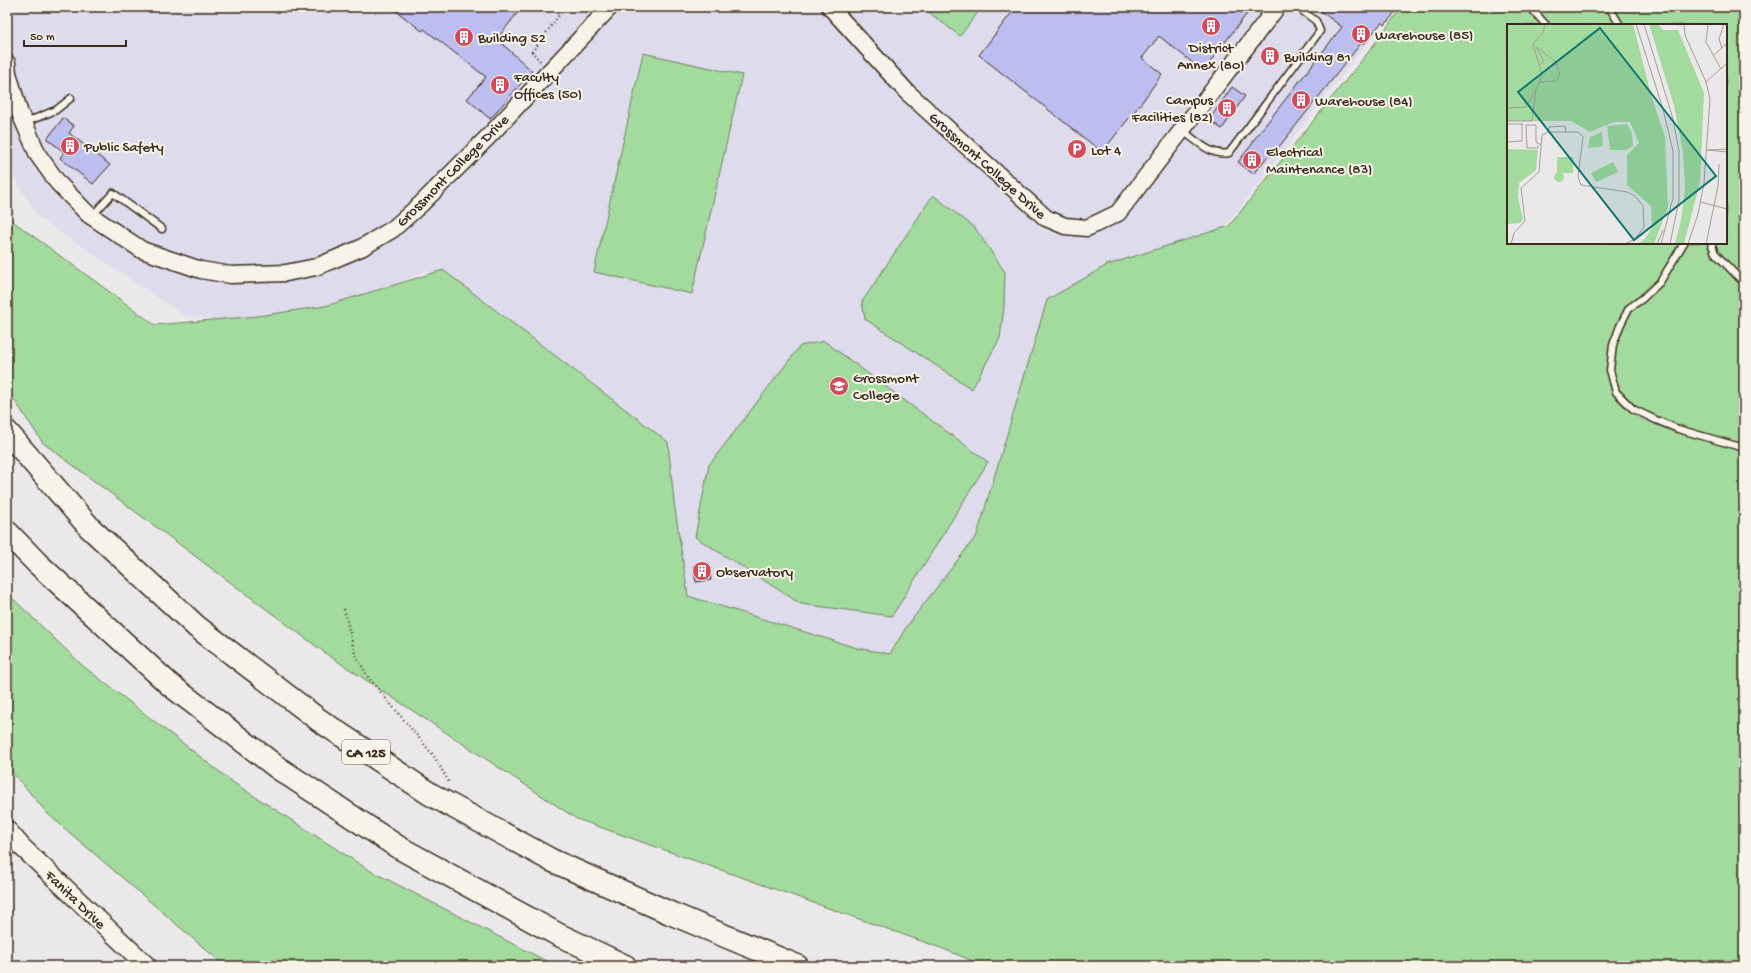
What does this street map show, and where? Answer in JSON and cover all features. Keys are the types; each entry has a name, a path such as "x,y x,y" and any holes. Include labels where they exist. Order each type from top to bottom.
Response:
{"highway":[{"name":"CA 125","path":"7,432 95,534 197,627 319,720 430,794 551,860 670,913 797,966"},
{"path":"7,532 37,563 169,684 278,768 398,847 557,934 625,966"}],"main road":[{"name":"Fanita Drive","path":"7,830 21,846 147,966"}],"street":[{"name":"Grossmont College Drive","path":"7,63 8,73 19,111 38,156 58,183 92,216 142,250 201,270 231,275 286,273 316,267 361,248 392,229 421,204 610,7"},
{"name":"Grossmont College Drive","path":"830,7 907,92 1046,218 1065,226 1087,228 1118,213 1277,7"}],"lane":[{"path":"1182,130 1208,149 1221,155 1229,153 1320,30 1316,21 1298,7"},
{"path":"1530,7 1545,24"},
{"path":"1609,7 1619,24"},
{"path":"24,123 56,110 70,98"},
{"path":"92,216 113,194 162,229"},
{"path":"1683,244 1660,282 1629,308 1620,326 1613,345 1610,370 1616,392 1633,409 1656,420 1678,429 1744,448"},
{"path":"1711,244 1715,253 1739,278 1744,280"}],"path":[{"path":"549,72 532,52 565,7"},
{"path":"344,609 355,654 368,677 434,756 452,788"}],"shaded area":[{"name":"Grossmont College","path":"7,7 1395,7 878,674 688,596 654,446 427,270 301,327 185,316 38,217 7,165"}],"green space":[{"path":"922,7 982,7 960,36"},
{"path":"1402,7 1744,7 1744,966 985,966 941,948 577,819 328,655 43,443 7,389 7,217 155,325 258,316 325,306 443,270 668,442 674,502 688,596 857,648 890,654 907,626 977,535 1047,300 1107,265 1229,226 1370,50"},
{"path":"643,53 742,75 692,294 594,272"},
{"path":"933,195 975,228 1005,272 1004,307 1000,338 972,389 865,319 862,302"},
{"path":"824,341 988,462 892,616 801,604 695,537 709,465 800,346"},
{"path":"7,593 83,666 234,783 369,870 556,966 225,966 48,814 7,766"}],"building":[{"path":"391,7 522,7 497,39 532,71 490,119 467,99 486,77 424,29 422,31"},
{"path":"1016,7 1252,7 1203,71 1159,36 1142,58 1162,74 1142,102 1102,152 979,55"},
{"path":"1315,7 1399,7 1385,25 1382,22 1364,44 1362,42 1271,157 1269,155 1253,174 1238,162 1342,27"},
{"name":"Campus Facilities (82)","path":"1232,87 1245,96 1222,129 1209,120"},
{"name":"Public Safety","path":"63,118 74,126 69,133 110,165 93,184 60,158 64,152 47,139"},
{"path":"708,563 711,580 696,582 693,566"}],"place":[{"name":"District Annex (80)","path":"1211,26"},
{"name":"Warehouse (85)","path":"1361,34"},
{"name":"Building 52","path":"464,37"},
{"name":"Building 81","path":"1270,56"},
{"name":"Faculty Offices (50)","path":"500,85"},
{"name":"Warehouse (84)","path":"1301,100"},
{"name":"Campus Facilities (82)","path":"1227,108"},
{"name":"Public Safety","path":"70,146"},
{"name":"Lot 4","path":"1077,149"},
{"name":"Electrical Maintenance (83)","path":"1252,160"},
{"name":"Grossmont College","path":"839,386"},
{"name":"Observatory","path":"702,571"}]}
